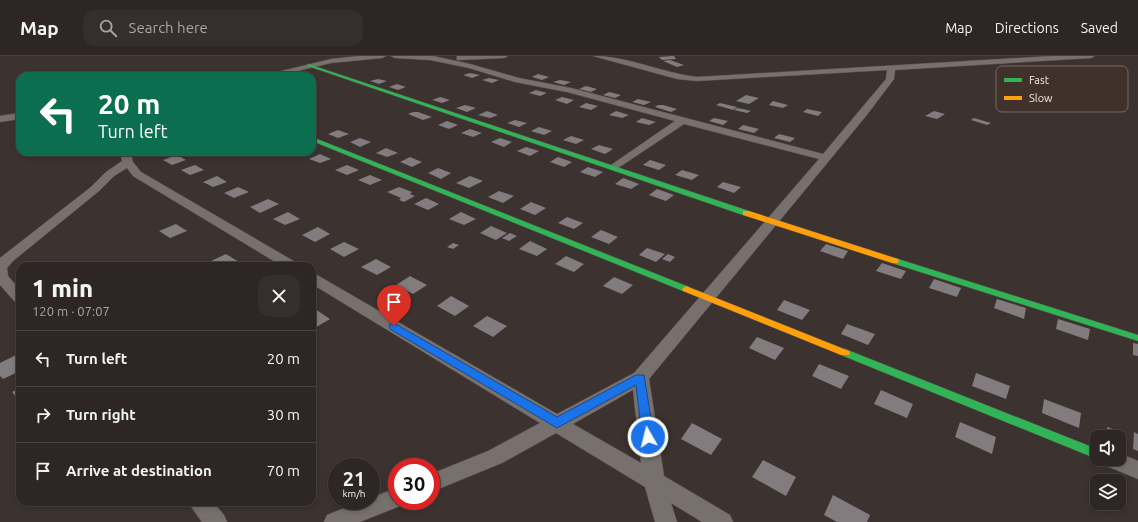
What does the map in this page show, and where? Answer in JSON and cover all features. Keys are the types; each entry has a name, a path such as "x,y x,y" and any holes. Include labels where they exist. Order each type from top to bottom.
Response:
{"street":[{"path":"281,72 348,58 382,56"},
{"path":"395,56 504,56"},
{"path":"597,56 677,77 697,78 1091,56"},
{"path":"425,57 470,66 518,80 568,90 826,158"},
{"path":"310,65 615,167 772,222 1138,338"},
{"path":"440,479 495,457 640,378 826,158 890,79 890,68"},
{"path":"0,119 16,117"},
{"path":"615,167 683,120"},
{"path":"316,140 1090,451"},
{"path":"16,294 1,277 0,268 8,258 95,189 127,157 137,174 285,262"},
{"path":"316,280 722,522"},
{"path":"640,378 654,481 666,522"},
{"path":"1126,465 1138,470"},
{"path":"335,522 388,501"},
{"path":"202,506 216,522"}],"building":[{"path":"674,56 676,59 662,60 659,57"},
{"path":"670,60 684,65 677,67 663,61"},
{"path":"470,73 480,75 472,78 463,75"},
{"path":"538,74 549,77 542,80 532,77"},
{"path":"489,78 499,80 492,83 482,80"},
{"path":"378,79 387,81 379,84 370,81"},
{"path":"560,80 571,82 564,85 553,82"},
{"path":"397,84 406,87 398,90 389,87"},
{"path":"586,86 597,89 591,92 579,89"},
{"path":"536,90 547,93 540,96 529,93"},
{"path":"609,92 621,95 615,98 603,95"},
{"path":"746,95 759,98 749,104 736,101"},
{"path":"440,97 450,100 442,103 432,100"},
{"path":"562,97 574,100 567,104 555,100"},
{"path":"638,99 651,102 644,105 632,102"},
{"path":"773,101 788,105 783,108 769,105"},
{"path":"586,103 598,106 591,110 579,107"},
{"path":"720,103 737,107 733,110 716,105"},
{"path":"465,105 476,108 467,112 456,108"},
{"path":"658,105 677,109 671,112 655,107"},
{"path":"737,108 751,111 747,113 734,110"},
{"path":"807,109 822,112 818,116 803,112"},
{"path":"487,111 498,115 490,118 478,115"},
{"path":"616,111 629,115 622,118 609,115"},
{"path":"934,111 945,114 937,119 925,116"},
{"path":"418,112 432,117 423,120 408,114"},
{"path":"642,118 656,122 649,125 636,122"},
{"path":"714,118 728,121 723,125 709,121"},
{"path":"974,118 991,123 987,125 971,120"},
{"path":"515,120 527,123 519,127 507,123"},
{"path":"447,121 458,125 449,129 438,125"},
{"path":"743,125 759,129 754,133 738,129"},
{"path":"539,127 552,131 544,135 531,131"},
{"path":"470,129 482,133 473,137 461,133"},
{"path":"338,130 349,134 338,138 328,134"},
{"path":"779,134 795,138 790,142 774,138"},
{"path":"571,136 584,140 576,144 563,140"},
{"path":"360,138 371,142 360,147 350,142"},
{"path":"500,138 512,142 504,147 491,142"},
{"path":"599,145 613,149 605,154 591,149"},
{"path":"526,147 539,151 530,156 517,151"},
{"path":"386,148 398,153 387,157 376,153"},
{"path":"320,154 331,159 320,163 309,159"},
{"path":"179,156 186,160 172,165 163,160"},
{"path":"410,157 422,162 412,167 400,162"},
{"path":"558,157 572,162 564,167 550,162"},
{"path":"650,160 666,165 659,170 643,165"},
{"path":"195,165 204,170 190,175 181,170"},
{"path":"347,165 359,170 347,175 335,170"},
{"path":"588,167 603,172 595,177 580,172"},
{"path":"438,168 451,173 441,179 428,173"},
{"path":"682,170 699,175 692,180 675,175"},
{"path":"370,175 382,180 370,185 358,180"},
{"path":"217,176 227,182 213,187 203,182"},
{"path":"470,176 483,181 469,188 456,183"},
{"path":"623,178 639,184 631,189 615,184"},
{"path":"723,182 741,187 734,193 717,187"},
{"path":"238,187 249,192 234,198 224,193"},
{"path":"399,187 412,192 410,194 415,196 404,202 399,200 401,198 387,192"},
{"path":"657,189 674,195 666,201 649,195"},
{"path":"499,191 514,196 503,203 488,197"},
{"path":"426,198 439,204 428,210 414,204"},
{"path":"268,199 279,204 260,213 250,207"},
{"path":"531,202 546,208 535,215 520,209"},
{"path":"288,212 300,219 285,225 273,219"},
{"path":"461,212 476,219 464,225 449,219"},
{"path":"567,217 583,223 574,229 558,223"},
{"path":"176,224 187,231 170,238 159,231"},
{"path":"491,226 507,233 496,240 480,233"},
{"path":"318,227 330,234 315,242 302,235"},
{"path":"601,230 618,237 609,244 591,237"},
{"path":"510,233 517,236 509,241 502,238"},
{"path":"530,241 547,249 537,256 519,249"},
{"path":"344,242 359,249 344,257 330,249"},
{"path":"453,243 459,245 453,249 447,247"},
{"path":"826,244 848,251 843,259 820,251"},
{"path":"647,248 665,254 656,262 639,255"},
{"path":"226,254 239,262 209,262"},
{"path":"668,254 675,257 670,262 662,259"},
{"path":"566,256 584,264 574,272 555,264"},
{"path":"376,259 391,267 377,275 361,267"},
{"path":"882,263 906,271 901,279 876,271"},
{"path":"410,276 427,285 413,294 396,285"},
{"path":"614,277 633,285 622,294 603,286"},
{"path":"934,279 961,288 957,297 929,288"},
{"path":"451,296 469,306 455,316 437,306"},
{"path":"997,299 1026,308 1024,319 994,308"},
{"path":"784,300 810,310 802,320 777,310"},
{"path":"316,310 330,319 316,327"},
{"path":"487,316 507,326 493,337 473,326"},
{"path":"1058,319 1090,329 1088,340 1056,329"},
{"path":"847,324 875,334 868,345 841,334"},
{"path":"757,337 784,348 775,360 749,348"},
{"path":"1133,343 1138,344 1138,356 1133,355"},
{"path":"16,355 16,373 3,379 0,376 0,363"},
{"path":"819,364 849,376 841,389 812,376"},
{"path":"976,373 1010,386 1006,399 972,386"},
{"path":"16,390 16,397 12,392"},
{"path":"881,390 913,404 907,418 874,404"},
{"path":"1044,399 1081,413 1079,428 1042,413"},
{"path":"960,422 996,437 992,454 955,437"},
{"path":"692,423 722,439 711,455 681,439"},
{"path":"1107,427 1116,430 1107,430"},
{"path":"1134,432 1138,434 1138,451 1133,449"},
{"path":"763,460 796,477 786,496 752,477"},
{"path":"833,495 870,515 867,522 837,522 824,515"}],"traffic: fast":[{"path":"310,65 746,213"},
{"path":"316,141 686,289"},
{"path":"895,261 1138,338"},
{"path":"845,353 1090,451"}],"traffic: slow":[{"path":"746,213 895,261"},
{"path":"686,289 845,353"}],"route":[{"path":"394,326 557,423 640,378 648,437"}]}
